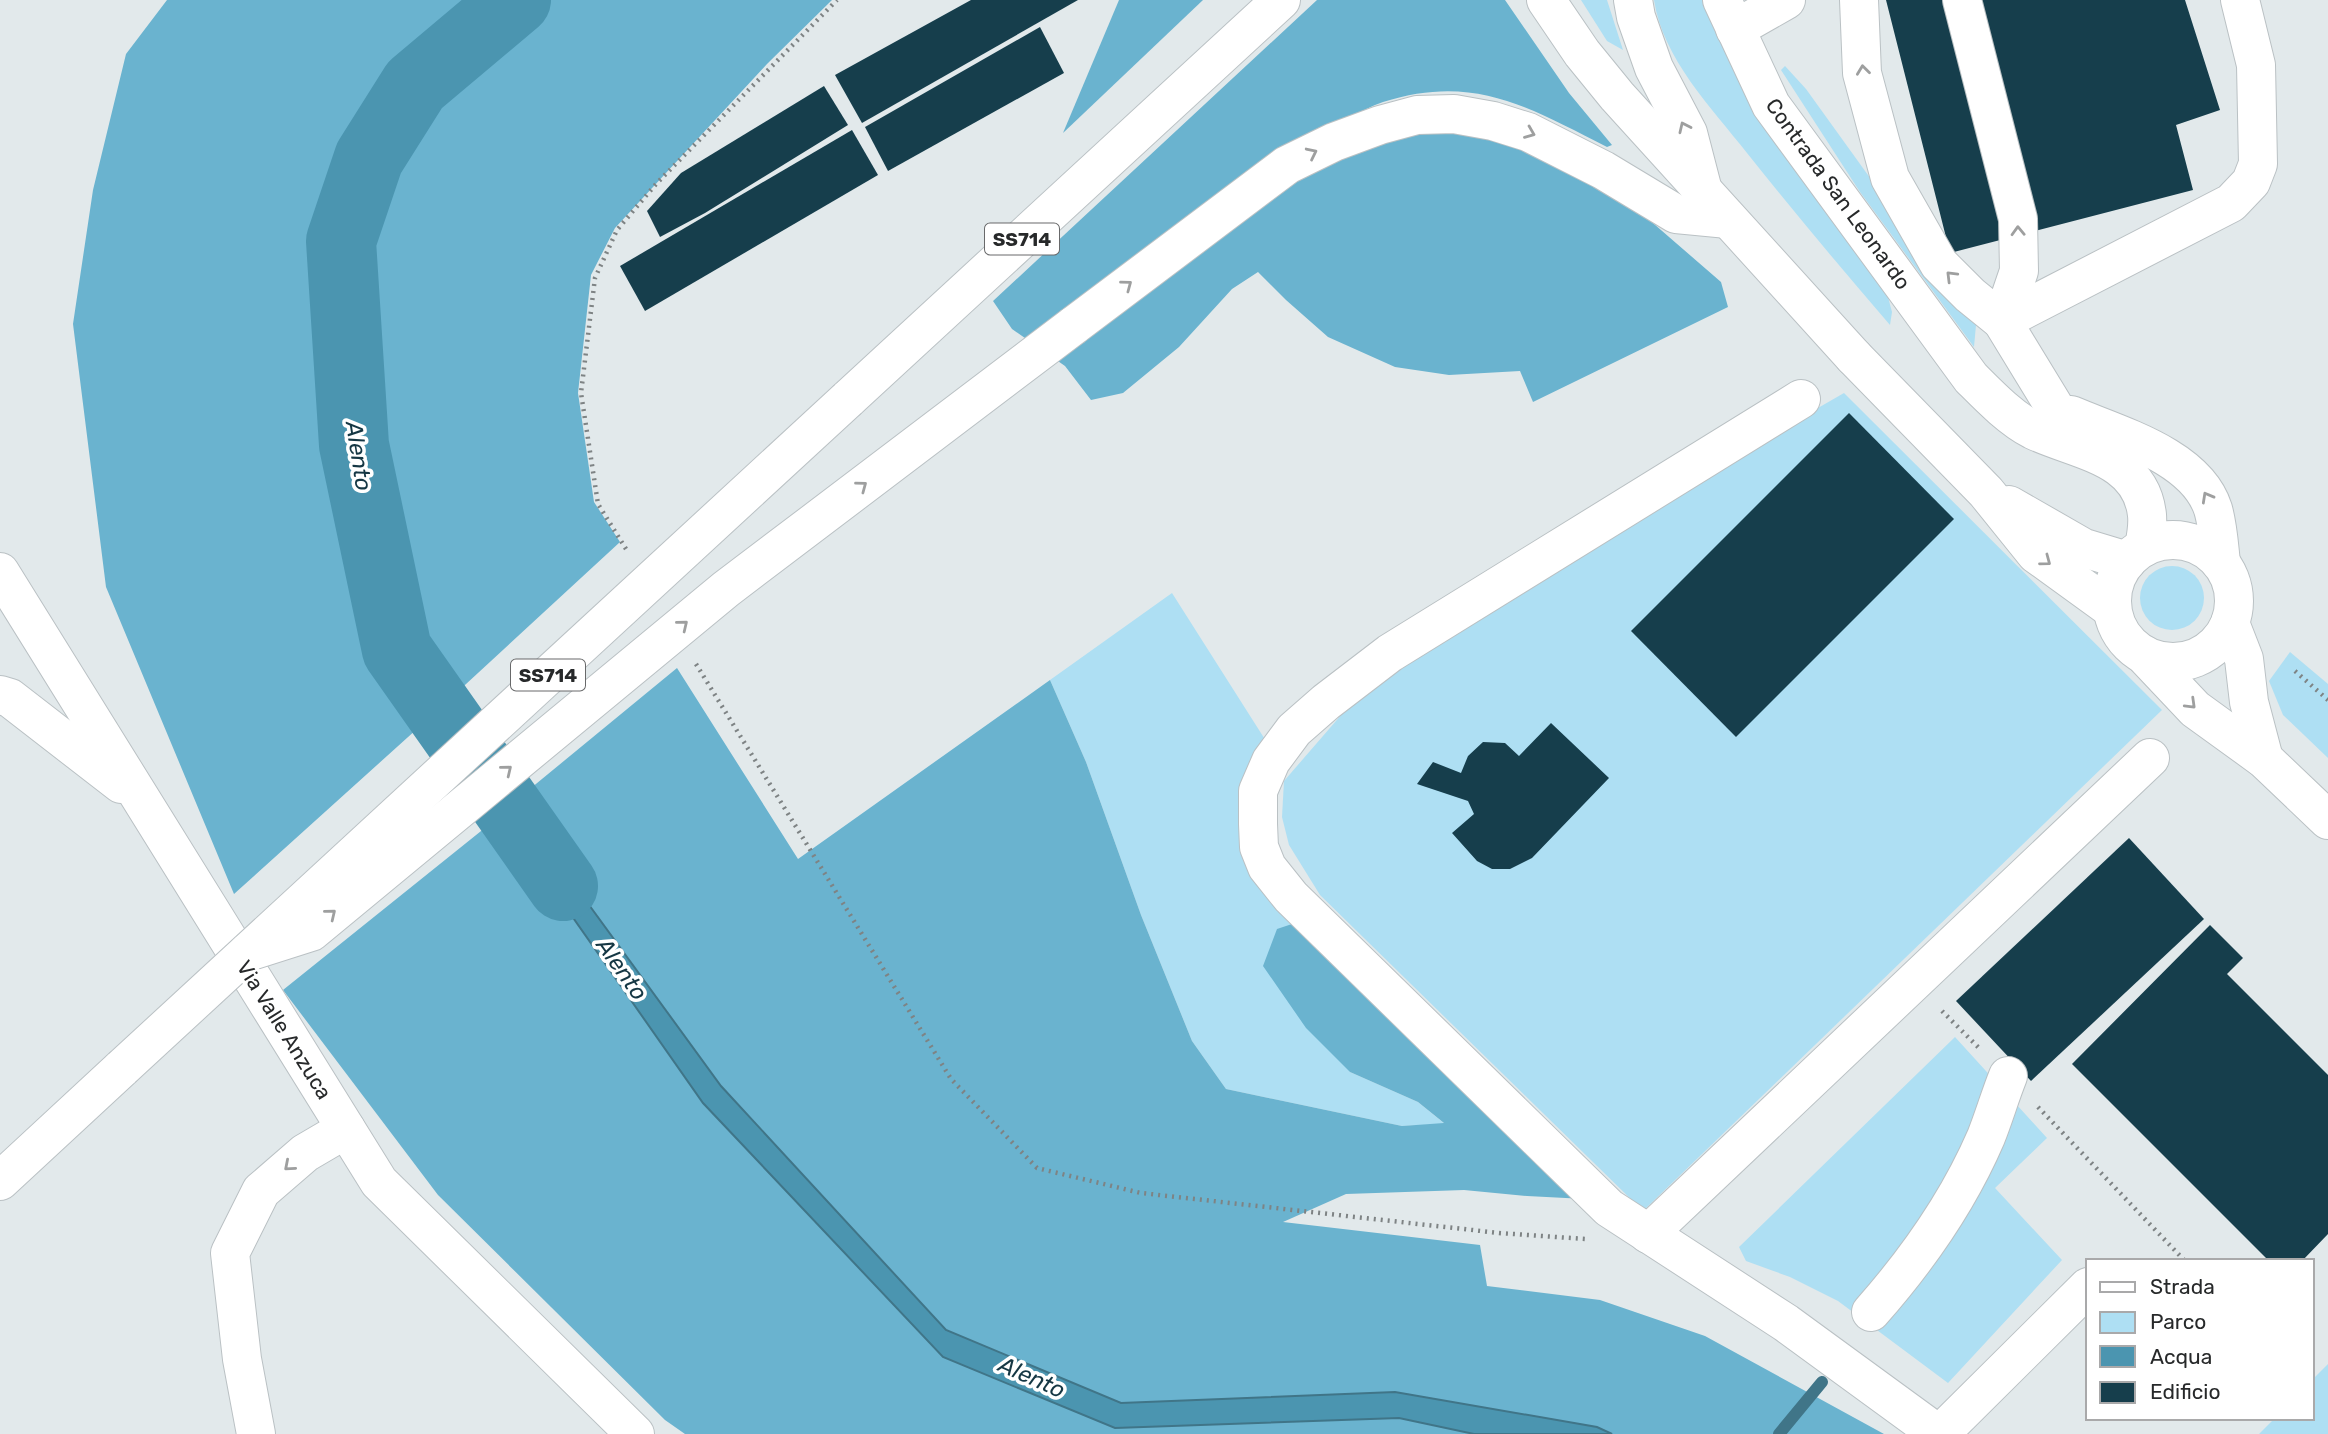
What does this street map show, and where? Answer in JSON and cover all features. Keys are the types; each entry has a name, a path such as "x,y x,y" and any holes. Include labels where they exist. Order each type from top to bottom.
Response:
{"main road":[{"name":"SS714","path":"0,1181 1280,0"},
{"path":"1546,0 1582,53 1617,96 1854,357 1986,492 2036,554 2112,609"},
{"path":"1633,0 1636,17 1654,68 1688,133 1716,205"},
{"path":"1860,0 1863,73 1890,178 1939,264 1970,295 2002,321 2055,408 2094,453"},
{"path":"1962,0 2018,219 2019,271 2002,321"},
{"path":"2002,321 2231,203 2251,182 2258,164 2256,65 2240,0"},
{"path":"1729,14 1777,2"},
{"name":"Contrada San Leonardo","path":"1729,14 1771,104 1971,378 1999,405 2031,429 2094,453 2124,469 2136,482 2148,517 2136,554"},
{"path":"248,952 311,932 726,589 1287,165 1334,142 1380,125 1417,115 1454,114 1493,121 1528,132 1594,164 1676,214 1716,205"},
{"path":"1971,378 2055,408 2175,461 2188,471 2205,491 2218,530 2221,563"},
{"path":"1801,399 1390,653 1326,702 1294,730 1271,761 1258,791 1259,847 1267,867 1291,897 1599,1198 1637,1227 1786,1323 1939,1434 2086,1289"},
{"path":"1986,492 2084,548 2136,554"},
{"path":"2144,655 2164,662 2184,662 2204,654 2220,640 2230,623 2234,602 2231,581 2221,563 2208,551 2177,540 2160,541 2136,554 2118,575 2113,592 2112,609 2118,627 2128,643 2144,655 2195,709 2264,759 2328,820"},
{"name":"Via Valle Anzuca","path":"0,572 379,1182 635,1434"},
{"path":"2230,623 2244,659 2249,702 2264,759"},
{"path":"0,695 10,698 140,798"},
{"path":"1637,1227 1914,983 2150,758"},
{"path":"1871,1312 1926,1243 1953,1203 1986,1137 2008,1076"},
{"path":"256,1434 242,1359 230,1252 261,1191 305,1153 346,1129"}],"path":[{"path":"629,555 598,504 581,393 595,278 617,230 656,184 837,0"},
{"path":"695,662 951,1079 1037,1168 1142,1193 1499,1233 1592,1240"},
{"path":"2295,671 2328,700"},
{"path":"1914,983 2008,1076 2183,1259"}],"green space":[{"path":"1581,0 1607,0 1623,50 1607,41"},
{"path":"1654,0 1709,0 1888,297 1892,312 1890,325 1690,81 1667,42"},
{"path":"1785,66 1806,89 1976,325 1974,347 1860,192 1781,70"},
{"path":"1844,393 2162,710 1643,1211 1320,895 1289,845 1282,817 1284,781 1355,699 1521,579"},
{"path":"2166,566 2178,566 2195,575 2202,586 2202,610 2195,621 2178,630 2166,630 2154,625 2145,616 2140,604 2140,592 2145,580 2154,571"},
{"path":"1172,593 1266,741 1253,764 1350,1072 1418,1102 1445,1124 1402,1126 1226,1089 1192,1041 1141,915 1086,762 1050,680"},
{"path":"2290,652 2328,684 2328,758 2283,715 2269,681"},
{"path":"1955,1037 2047,1138 1995,1188 2062,1260 1948,1383 1838,1301 1790,1277 1746,1261 1739,1247"},
{"path":"2328,1364 2328,1434 2259,1434 2273,1420 2314,1420 2314,1378"}],"shaded area":[{"path":"167,0 515,0 413,85 368,158 339,241 352,446 396,650 438,710 234,894 106,587 73,324 93,190 126,54"},
{"path":"519,0 832,0 767,64 615,228 591,275 578,393 594,502 620,542 440,708 399,649 356,445 342,242 370,159 415,87"},
{"path":"1119,0 1203,0 1063,133"},
{"path":"1317,0 1505,0 1569,93 1612,145 1607,147 1551,119 1500,99 1445,91 1416,94 1383,102 1316,136 1390,136 1441,131 1483,135 1530,148 1624,198 1721,282 1728,307 1533,402 1520,371 1449,375 1395,367 1328,337 1258,272 1232,289 1179,347 1123,393 1091,400 1065,366 1012,329 993,301"},
{"path":"677,668 798,859 1050,680 1086,762 1141,915 1192,1041 1226,1089 1402,1126 1444,1123 1418,1102 1350,1072 1306,1028 1263,966 1277,929 1301,921 1585,1199 1464,1190 1346,1194 1283,1222 1480,1245 1487,1286 1600,1300 1705,1336 1884,1434 1612,1434 1597,1427 1395,1392 1121,1403 945,1330 721,1086 514,802"},
{"path":"501,815 703,1103 943,1357 1115,1428 1399,1418 1474,1434 685,1434 665,1420 438,1195 283,990"}],"water":[{"path":"514,802 721,1086 946,1330 1121,1403 1395,1392 1597,1427 1612,1434 1474,1434 1399,1418 1115,1428 943,1357 703,1103 501,815"}],"building":[{"path":"971,0 1078,0 862,123 835,75"},
{"path":"1886,0 2185,0 2220,110 2176,125 2193,190 1950,253"},
{"path":"1040,27 1064,73 888,171 865,127"},
{"path":"824,86 848,125 705,213 660,237 647,211 681,173"},
{"path":"852,130 878,175 645,311 620,266"},
{"path":"1849,413 1954,519 1736,737 1631,631"},
{"path":"1551,723 1609,778 1532,858 1510,869 1492,869 1477,861 1452,833 1474,814 1468,801 1417,784 1433,762 1461,773 1468,756 1483,742 1505,743 1519,756"},
{"path":"2129,838 2204,919 2031,1081 1956,1001"},
{"path":"2210,925 2243,958 2227,974 2328,1075 2328,1234 2304,1259 2267,1259 2072,1064"}],"waterway":[{"name":"Alento","path":"516,0 415,85 369,158 341,241 354,445 397,650 563,886"},
{"path":"1779,1434 1822,1382"}]}
